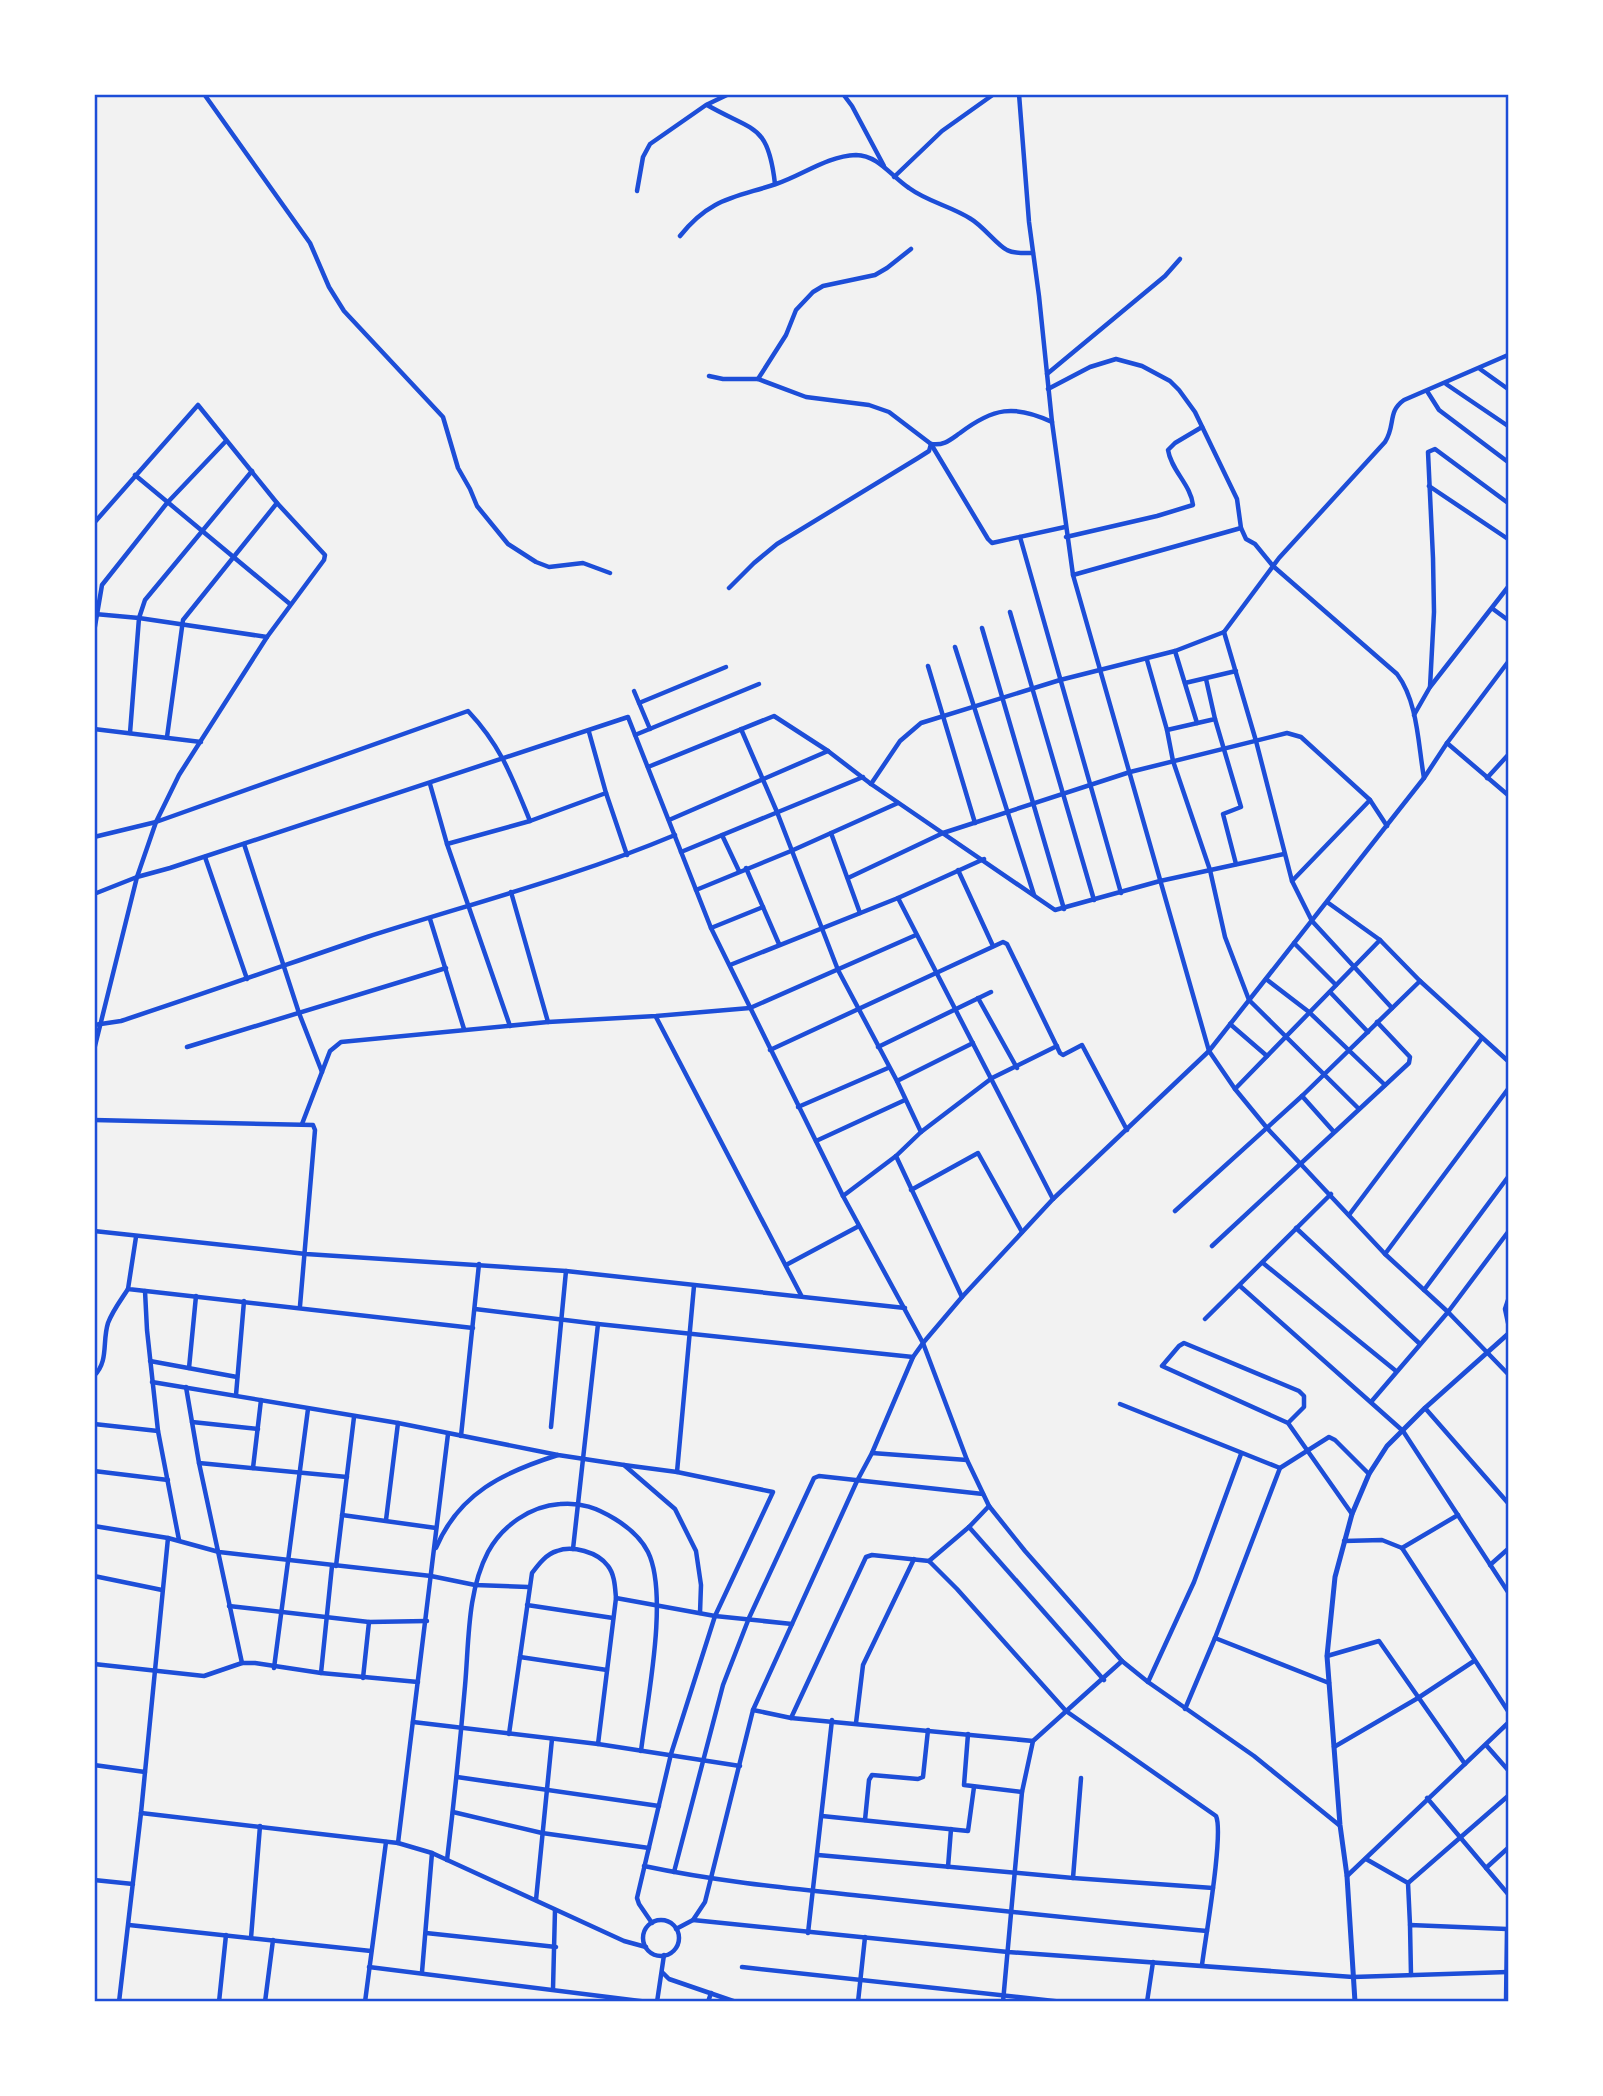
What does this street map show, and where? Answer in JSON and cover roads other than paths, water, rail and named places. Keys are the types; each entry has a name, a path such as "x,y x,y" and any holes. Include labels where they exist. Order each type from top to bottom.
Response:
{"street":[{"path":"204,94 310,243 344,311 443,417 458,468 477,506 508,544 549,567 583,563 610,573"},
{"path":"637,191 643,157 650,144 706,105 729,94"},
{"path":"843,94 886,169"},
{"path":"894,177 942,131 994,94"},
{"path":"1019,94 1022,149 1048,389 1073,575 1209,1051 1267,1128 1385,1254 1448,1312 1508,1374"},
{"path":"706,105 761,134 772,156 775,184"},
{"path":"681,236 695,218 731,196 775,184 845,156 868,157 927,200 985,228 1006,250 1033,253"},
{"path":"758,379 786,335 796,310 813,292 823,286 875,275 911,249"},
{"path":"1047,374 1165,276 1180,259"},
{"path":"871,784 900,741 921,723 1060,680 1147,660 1224,632 1273,566 1385,442 1392,430 1396,406 1508,355"},
{"path":"1048,389 1103,361 1124,360 1152,371 1180,390 1202,427 1237,499 1245,540 1255,544 1273,566 1397,674 1405,684 1424,778"},
{"path":"1479,368 1508,389"},
{"path":"709,376 723,379 758,379 806,397 882,409 931,444 990,541 995,543 1065,527"},
{"path":"1445,383 1508,426"},
{"path":"1427,391 1439,410 1508,461"},
{"path":"94,523 198,405 277,503 325,555 267,638 178,775 156,822 137,877 94,1050"},
{"path":"931,444 945,443 986,415 1002,410 1031,413 1052,422"},
{"path":"1066,537 1193,505 1168,450 1202,427"},
{"path":"94,632 102,585 167,503 226,441"},
{"path":"729,588 769,550 929,451 931,444"},
{"path":"1430,687 1434,599 1427,455 1431,449 1508,503"},
{"path":"130,733 139,618 147,597 252,471"},
{"path":"135,475 290,604"},
{"path":"1429,486 1508,539"},
{"path":"167,737 181,624 277,503"},
{"path":"1073,575 1241,527"},
{"path":"1020,537 1121,892"},
{"path":"1413,716 1430,687 1508,587"},
{"path":"1493,609 1508,620"},
{"path":"1010,612 1094,900"},
{"path":"95,614 139,618 267,638"},
{"path":"982,628 1064,909"},
{"path":"1224,632 1256,741 1292,881 1311,921 1392,1008"},
{"path":"955,647 1034,896"},
{"path":"1175,651 1197,723"},
{"path":"1147,660 1173,761 1210,870 1225,937 1249,1000 1359,1109"},
{"path":"677,1929 693,1920 705,1902 753,1710 872,1453 913,1357 962,1297 1053,1199 1209,1051 1424,778 1508,662"},
{"path":"928,666 975,823"},
{"path":"639,703 726,667"},
{"path":"1185,683 1236,671"},
{"path":"1206,679 1241,807 1223,814 1236,864"},
{"path":"635,735 759,684"},
{"path":"634,691 650,729"},
{"path":"94,837 156,822 468,711 486,730 505,759 530,821"},
{"path":"648,767 774,716 1055,910 1160,881 1284,854"},
{"path":"94,894 137,877 430,784 628,717 711,928 843,1196 923,1343 967,1460 989,1506 1025,1552 1122,1661 1185,1709 1254,1756 1340,1825"},
{"path":"1167,730 1215,719"},
{"path":"94,729 201,742"},
{"path":"741,729 777,812 838,970 921,1132"},
{"path":"589,732 626,855"},
{"path":"848,878 943,833 1130,772 1287,733 1296,735 1370,800 1387,826"},
{"path":"1447,743 1508,795"},
{"path":"669,820 828,751"},
{"path":"1487,778 1508,755"},
{"path":"681,852 863,777"},
{"path":"430,784 447,844 510,1026"},
{"path":"447,844 530,821 606,793"},
{"path":"1292,881 1370,800"},
{"path":"696,890 898,803"},
{"path":"831,833 860,913"},
{"path":"98,1026 285,967 368,937 470,907 626,855 675,835"},
{"path":"722,835 739,871"},
{"path":"244,844 299,1013 322,1072"},
{"path":"205,857 247,979"},
{"path":"730,965 898,898 984,859"},
{"path":"746,868 779,944"},
{"path":"958,870 993,946"},
{"path":"511,892 548,1021"},
{"path":"898,898 1053,1199"},
{"path":"1327,901 1380,940 1420,981 1508,1061"},
{"path":"711,928 763,907"},
{"path":"430,919 464,1029"},
{"path":"302,1124 330,1051 341,1042 548,1021 656,1016 750,1007 916,935"},
{"path":"1235,1089 1380,940"},
{"path":"769,1050 1003,942 1007,944 1057,1046 1063,1055 1082,1045 1127,1130"},
{"path":"1294,943 1336,985"},
{"path":"187,1047 446,968"},
{"path":"1266,979 1309,1012 1384,1085"},
{"path":"1175,1211 1302,1096 1420,981"},
{"path":"878,1047 991,992"},
{"path":"1330,992 1368,1032"},
{"path":"978,998 1017,1068"},
{"path":"656,1016 801,1295"},
{"path":"1212,1246 1409,1063 1410,1058 1377,1022"},
{"path":"1230,1024 1267,1056"},
{"path":"1349,1215 1482,1038"},
{"path":"897,1081 973,1043"},
{"path":"843,1196 992,1078 1057,1046"},
{"path":"798,1107 888,1068"},
{"path":"1385,1254 1508,1089"},
{"path":"1302,1096 1334,1132"},
{"path":"816,1141 905,1100"},
{"path":"94,1120 313,1125 315,1127 306,1254 300,1307"},
{"path":"911,1190 978,1153 1022,1232"},
{"path":"896,1156 962,1297"},
{"path":"1424,1290 1508,1177"},
{"path":"1205,1319 1331,1194"},
{"path":"786,1265 859,1226"},
{"path":"1296,1228 1420,1344"},
{"path":"94,1231 306,1254 566,1270 905,1308"},
{"path":"1371,1402 1448,1312 1508,1232"},
{"path":"94,1376 103,1366 109,1322 128,1289 136,1237"},
{"path":"1263,1263 1396,1371"},
{"path":"461,1436 479,1264"},
{"path":"551,1427 566,1270"},
{"path":"677,1472 694,1286"},
{"path":"1240,1286 1403,1430 1508,1592"},
{"path":"128,1289 473,1328"},
{"path":"145,1290 158,1432 180,1541"},
{"path":"190,1368 196,1296"},
{"path":"1508,1300 1505,1308 1508,1323"},
{"path":"236,1395 244,1301"},
{"path":"475,1309 913,1357"},
{"path":"573,1549 598,1324"},
{"path":"1355,2001 1347,1876 1340,1825 1327,1656 1330,1611 1343,1541 1369,1474 1387,1446 1508,1334"},
{"path":"1289,1423 1304,1407 1304,1396 1299,1391 1184,1343 1162,1366 1289,1423 1352,1514"},
{"path":"150,1361 237,1377"},
{"path":"152,1382 398,1423 584,1460 677,1472 773,1492 715,1616 671,1754 637,1898 652,1923"},
{"path":"187,1387 199,1463 242,1663"},
{"path":"253,1468 261,1401"},
{"path":"1120,1404 1280,1468"},
{"path":"1425,1408 1508,1503"},
{"path":"274,1668 286,1560 308,1409"},
{"path":"321,1673 354,1417"},
{"path":"192,1422 258,1429"},
{"path":"386,1520 398,1423"},
{"path":"94,1424 158,1432"},
{"path":"398,1843 448,1434"},
{"path":"1185,1709 1280,1468 1325,1438 1332,1438 1369,1474"},
{"path":"872,1453 967,1460"},
{"path":"1148,1682 1194,1582 1241,1454"},
{"path":"434,1553 445,1527 465,1504 491,1482 514,1470 558,1455"},
{"path":"199,1463 347,1477"},
{"path":"624,1465 675,1509 695,1551 701,1586 700,1613"},
{"path":"94,1471 168,1480"},
{"path":"674,1872 723,1685 749,1618 814,1478 819,1476 984,1494"},
{"path":"447,1860 475,1585 489,1550 512,1523 542,1507 580,1503 605,1513 623,1524 642,1542 649,1554 658,1606 641,1751"},
{"path":"929,1561 989,1506"},
{"path":"342,1515 436,1528"},
{"path":"1402,1548 1458,1515"},
{"path":"94,1526 168,1538 219,1552 431,1576 475,1585 528,1587"},
{"path":"968,1527 1104,1680"},
{"path":"119,2001 168,1538"},
{"path":"1343,1541 1382,1540 1402,1548 1508,1711"},
{"path":"509,1734 532,1573 556,1550 573,1549 593,1553 608,1565 614,1582 616,1598 598,1744"},
{"path":"1490,1565 1508,1549"},
{"path":"791,1718 866,1557 872,1555 929,1561 957,1588 1066,1711 1216,1816 1218,1827 1213,1888 1202,1965"},
{"path":"856,1723 863,1664 914,1559"},
{"path":"94,1576 162,1590"},
{"path":"616,1598 715,1616 792,1624"},
{"path":"527,1605 614,1618"},
{"path":"229,1606 369,1622 427,1621"},
{"path":"363,1678 369,1622"},
{"path":"1215,1638 1329,1683"},
{"path":"1327,1656 1378,1641 1465,1764"},
{"path":"520,1657 607,1670"},
{"path":"1003,1998 1022,1792 1033,1741 1122,1661"},
{"path":"1334,1747 1418,1698 1474,1661"},
{"path":"94,1664 204,1676 242,1663 419,1682"},
{"path":"753,1710 791,1718 1033,1741"},
{"path":"808,1933 832,1720"},
{"path":"413,1723 598,1744 740,1766"},
{"path":"1347,1876 1508,1723"},
{"path":"865,1821 869,1780 872,1775 918,1779 923,1777 928,1730"},
{"path":"968,1734 963,1783 974,1787 1022,1792"},
{"path":"536,1900 552,1739"},
{"path":"1486,1745 1508,1770"},
{"path":"94,1765 145,1772"},
{"path":"457,1777 659,1806"},
{"path":"1073,1878 1081,1778"},
{"path":"822,1816 970,1829 974,1787"},
{"path":"1408,1883 1508,1796"},
{"path":"1427,1798 1508,1894"},
{"path":"453,1812 542,1833 649,1848"},
{"path":"141,1813 398,1843 432,1853 624,1941 646,1947 654,1954 664,1955 674,1950 679,1940 677,1929 668,1922 652,1923 644,1936 646,1947"},
{"path":"251,1938 260,1826"},
{"path":"948,1867 951,1829"},
{"path":"365,2001 386,1842"},
{"path":"1486,1868 1508,1848"},
{"path":"422,1972 432,1853"},
{"path":"818,1855 1213,1888"},
{"path":"1366,1859 1408,1883"},
{"path":"644,1866 1011,1914 1207,1931"},
{"path":"94,1880 133,1884"},
{"path":"1408,1883 1411,1975"},
{"path":"553,1990 555,1909"},
{"path":"693,1920 1008,1952 1353,1977 1507,1972"},
{"path":"128,1925 371,1951"},
{"path":"1410,1925 1508,1928 1506,2001"},
{"path":"426,1933 556,1947"},
{"path":"219,2001 226,1935"},
{"path":"858,2001 865,1937"},
{"path":"265,2001 273,1940"},
{"path":"657,2001 664,1955"},
{"path":"1147,2001 1153,1962"},
{"path":"369,1967 648,2001"},
{"path":"742,1967 1003,1998 1063,2001"},
{"path":"663,1973 669,1979 736,2001"},
{"path":"708,2001 711,1993"}]}
